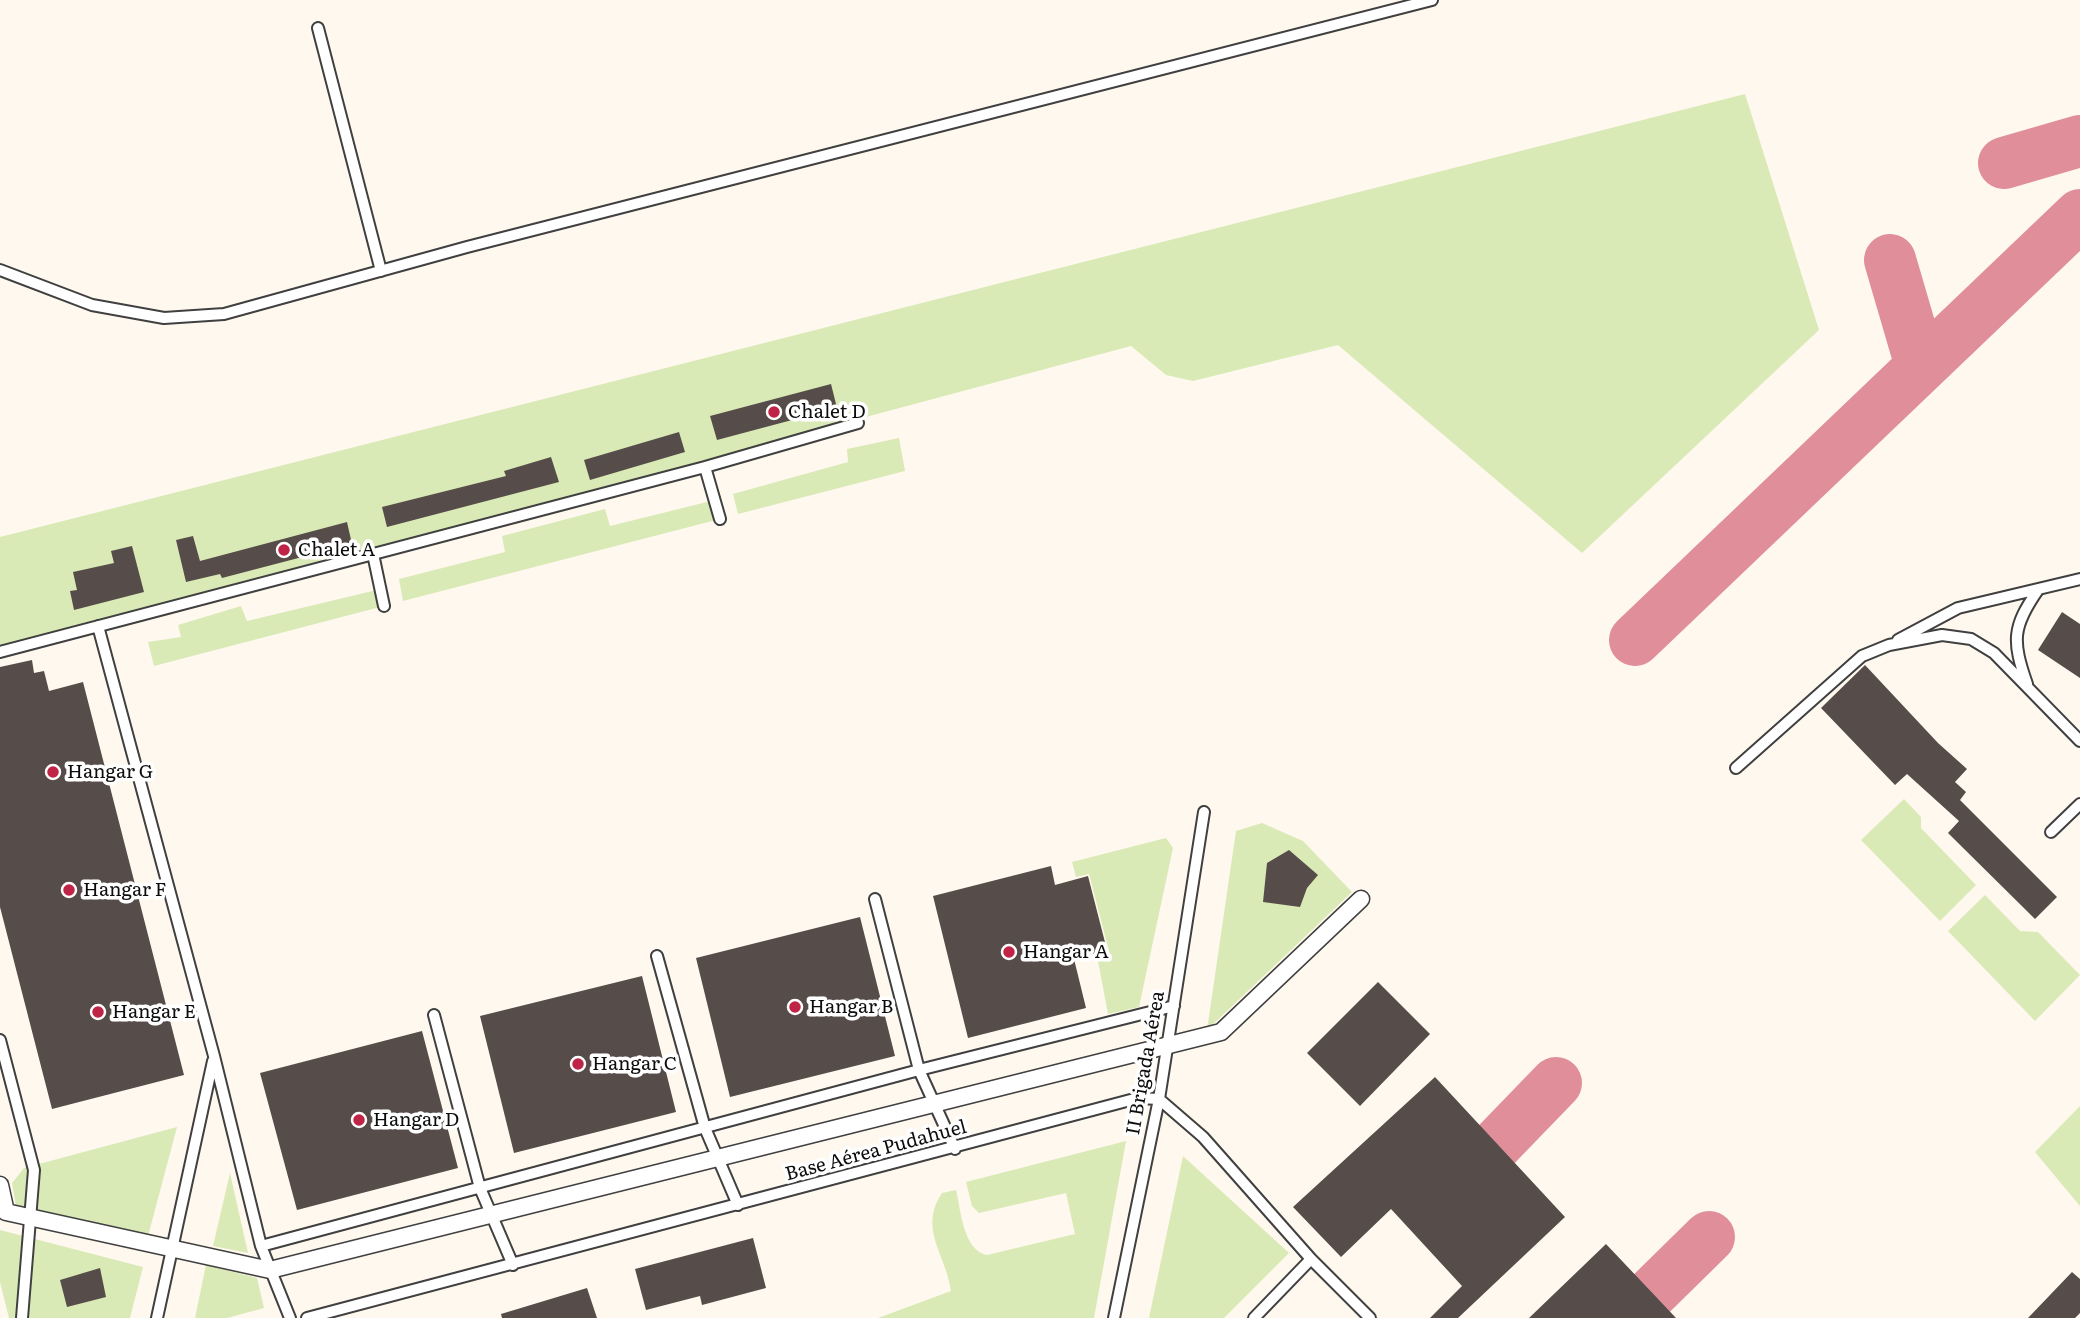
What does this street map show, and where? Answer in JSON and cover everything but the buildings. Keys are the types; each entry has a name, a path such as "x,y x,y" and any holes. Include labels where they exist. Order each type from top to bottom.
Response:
{"street":[{"path":"0,1185 6,1212 270,1270 1221,1032 1362,899"}],"lane":[{"path":"0,270 92,305 164,318 224,314 381,271 1432,0"},
{"path":"318,29 381,271"},
{"path":"0,652 705,467 858,423"},
{"path":"705,467 720,519"},
{"path":"373,554 384,606"},
{"path":"1736,768 1862,656 1958,608 2080,579"},
{"path":"2029,690 2016,653 2016,626 2038,590"},
{"path":"98,626 214,1056 261,1246 290,1318"},
{"path":"1888,645 1942,635 1970,639 1994,653 2080,741"},
{"path":"2051,832 2080,804"},
{"name":"II Brigada Aérea","path":"1114,1318 1159,1099 1203,812"},
{"path":"875,899 919,1070 955,1149"},
{"path":"657,957 705,1128 738,1205"},
{"path":"261,1246 919,1070 1174,1006"},
{"path":"434,1015 480,1188 513,1265"},
{"path":"0,1040 34,1170 22,1318"},
{"path":"157,1318 214,1056"},
{"name":"Base Aérea Pudahuel","path":"307,1318 955,1149 1138,1098 1159,1099"},
{"path":"1159,1099 1203,1137 1311,1259 1370,1318"},
{"path":"1254,1318 1311,1259"}],"green space":[{"path":"1745,94 1819,330 1582,553 1338,345 1193,381 1166,375 1131,346 0,649 0,537"},
{"path":"899,438 905,471 738,514 733,494 848,462 847,449"},
{"path":"715,500 720,519 403,601 399,579 505,552 502,536 605,509 610,526"},
{"path":"381,589 384,606 154,666 148,642 181,637 178,625 241,606 247,621"},
{"path":"1904,799 1921,817 1921,828 1976,885 1940,921 1861,840"},
{"path":"1262,823 1303,841 1352,892 1207,1030 1236,831"},
{"path":"1166,838 1173,848 1139,1007 1108,1014 1098,961 1111,959 1089,874 1076,877 1072,862"},
{"path":"1985,895 2020,931 2038,932 2080,975 2035,1021 1948,931"},
{"path":"2080,1106 2080,1206 2035,1152"},
{"path":"177,1127 147,1240 16,1206 12,1183 24,1168"},
{"path":"1126,1141 1094,1318 878,1318 951,1291 933,1230 935,1206 942,1193 956,1190 968,1238 979,1252 987,1255 1075,1234 1066,1193 979,1213 972,1206 966,1182"},
{"path":"1183,1156 1289,1253 1224,1318 1149,1318"},
{"path":"230,1173 248,1253 213,1246"},
{"path":"0,1230 143,1267 130,1318 9,1318 0,1282"},
{"path":"206,1265 257,1278 264,1308 227,1318 195,1318"}],"taxiway":[{"path":"2004,163 2080,141"},
{"path":"1635,640 2080,215"},
{"path":"1890,260 1921,366"},
{"path":"1497,1144 1556,1083"},
{"path":"1652,1293 1709,1237"}],"place":[{"name":"Chalet D","path":"774,412"},
{"name":"Chalet A","path":"284,550"},
{"name":"Hangar G","path":"53,772"},
{"name":"Hangar F","path":"69,890"},
{"name":"Hangar A","path":"1009,952"},
{"name":"Hangar B","path":"795,1007"},
{"name":"Hangar E","path":"98,1012"},
{"name":"Hangar C","path":"578,1064"},
{"name":"Hangar D","path":"359,1120"}]}
